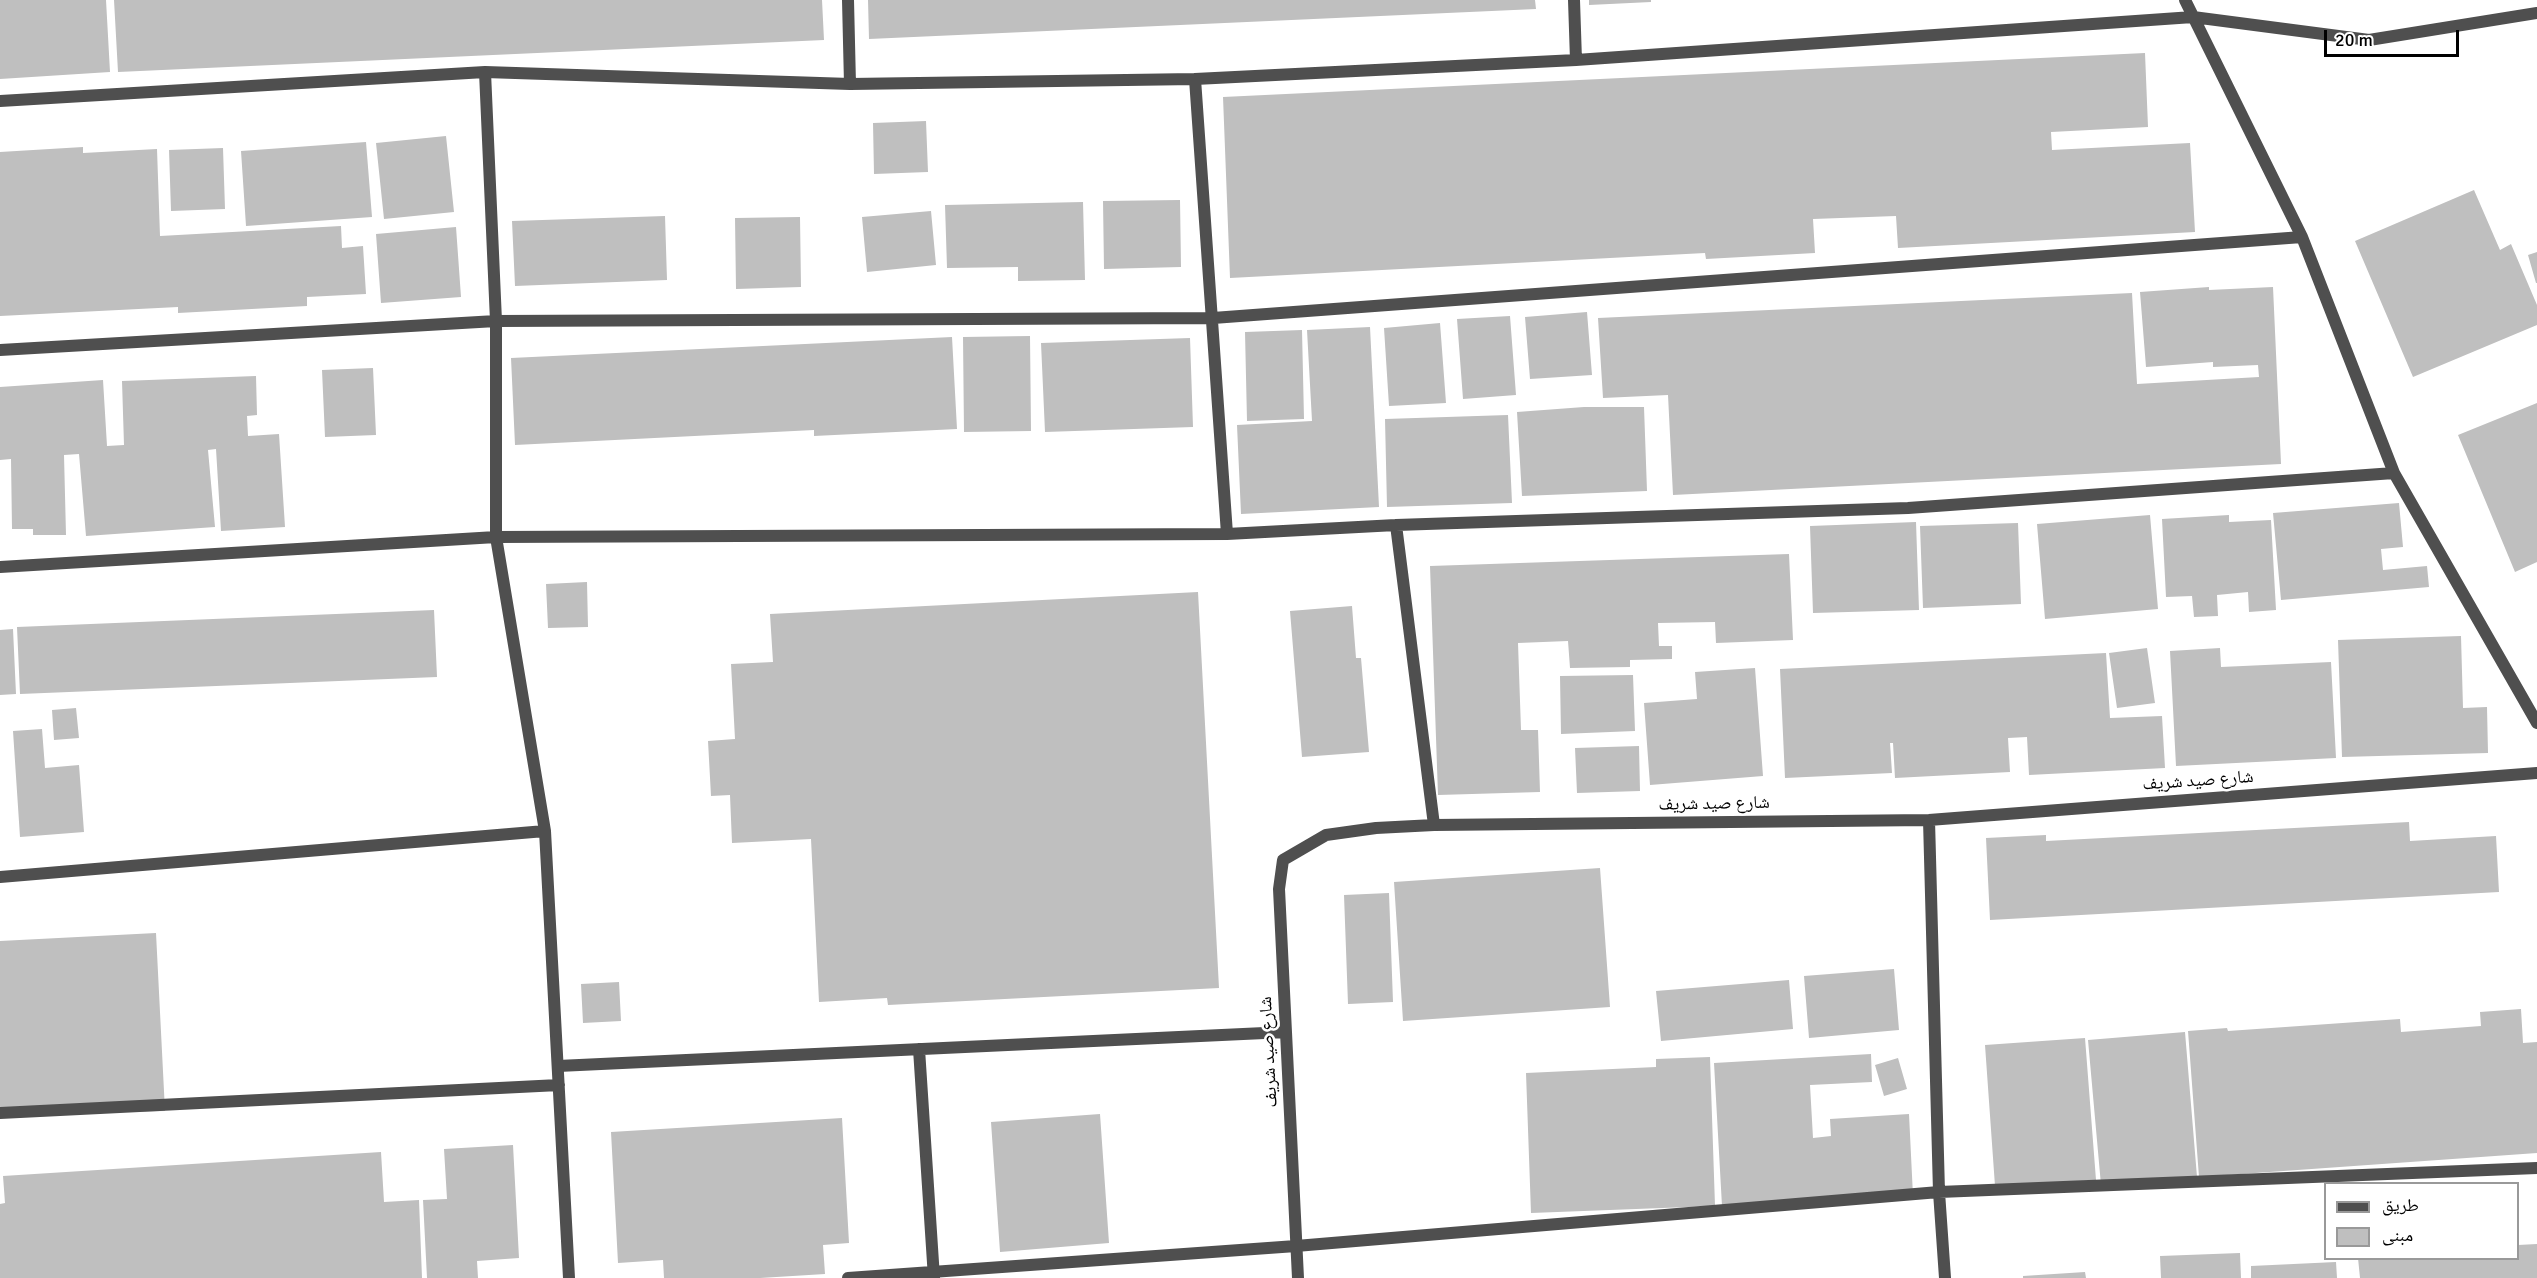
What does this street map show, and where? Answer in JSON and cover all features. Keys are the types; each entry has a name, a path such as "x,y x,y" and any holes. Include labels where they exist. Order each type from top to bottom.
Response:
{"street":[{"path":"848,0 850,84"},
{"path":"1574,0 1576,60"},
{"path":"2185,0 2302,237 2394,473 2537,723"},
{"path":"0,101 485,72 850,84 1195,79 1576,60 2193,17 2369,40 2537,13"},
{"path":"485,72 496,321 496,537 545,831 569,1278"},
{"path":"1195,79 1227,534"},
{"path":"0,350 496,321 1213,318 2302,237"},
{"path":"0,567 496,537 1227,534 1396,525 1908,508 2394,473"},
{"path":"1396,525 1434,825"},
{"name":"شارع صيد شريف","path":"1298,1278 1279,889 1283,860 1326,835 1376,828 1434,825 1929,820 2537,773"},
{"path":"1929,820 1939,1192 1945,1278"},
{"path":"0,877 545,831"},
{"path":"558,1066 1286,1032"},
{"path":"919,1049 934,1275"},
{"path":"0,1113 559,1085"},
{"path":"848,1278 934,1275 1939,1192 2537,1168"}],"building":[{"path":"0,0 106,0 110,72 0,79"},
{"path":"114,0 822,0 824,40 118,72"},
{"path":"868,0 1535,0 1536,9 869,39"},
{"path":"1589,0 1651,0 1651,2 1589,5"},
{"path":"2145,53 2148,127 2051,132 2052,150 2190,143 2195,232 1898,248 1896,216 1813,219 1815,253 1706,259 1705,253 1230,278 1223,97"},
{"path":"926,121 928,172 874,174 873,123"},
{"path":"446,136 454,212 384,219 376,143"},
{"path":"366,142 372,217 246,226 241,151"},
{"path":"83,147 83,153 157,149 160,236 341,226 342,248 363,246 366,294 307,297 307,306 178,313 178,307 0,316 0,152"},
{"path":"223,148 225,209 171,211 169,150"},
{"path":"2474,190 2500,250 2511,244 2537,305 2537,325 2413,377 2355,241"},
{"path":"1180,200 1181,267 1104,269 1103,201"},
{"path":"1083,202 1085,280 1018,281 1018,267 947,268 945,205"},
{"path":"931,211 936,265 867,272 862,217"},
{"path":"665,216 667,280 515,286 512,221"},
{"path":"800,217 801,287 736,289 735,218"},
{"path":"456,227 461,297 381,303 376,234"},
{"path":"2537,252 2537,283 2536,283 2528,255"},
{"path":"2209,287 2209,290 2273,287 2281,464 1673,495 1668,395 1603,398 1598,318 2132,293 2137,384 2259,377 2258,365 2213,367 2213,362 2146,367 2140,292"},
{"path":"1587,312 1592,375 1530,379 1525,317"},
{"path":"1510,316 1516,395 1463,399 1457,319"},
{"path":"1440,323 1446,403 1389,406 1384,328"},
{"path":"1370,327 1379,507 1241,514 1237,425 1312,421 1307,330"},
{"path":"1302,330 1304,419 1247,421 1245,332"},
{"path":"1030,336 1031,431 964,432 963,337"},
{"path":"952,337 957,429 814,436 814,430 515,445 511,358"},
{"path":"1190,338 1193,427 1045,432 1041,343"},
{"path":"373,368 376,435 325,437 322,370"},
{"path":"256,376 257,415 247,416 248,436 279,434 285,527 221,531 216,449 208,450 215,527 86,536 79,454 64,455 66,535 33,535 33,529 12,529 11,459 0,460 0,387 103,380 107,446 124,445 122,381"},
{"path":"2537,403 2537,562 2515,572 2458,435"},
{"path":"1584,407 1644,407 1647,491 1522,496 1517,412"},
{"path":"1508,415 1512,503 1387,507 1385,419"},
{"path":"2399,503 2403,547 2381,549 2383,570 2427,566 2429,587 2281,600 2273,513"},
{"path":"2150,515 2158,609 2045,619 2037,524"},
{"path":"2229,515 2229,522 2271,520 2276,610 2249,612 2248,592 2217,595 2218,616 2194,617 2192,596 2166,597 2162,519"},
{"path":"1916,522 1919,610 1813,613 1810,526"},
{"path":"2018,523 2021,604 1923,608 1920,526"},
{"path":"1789,554 1793,640 1716,643 1715,622 1658,623 1659,646 1672,646 1672,659 1630,660 1630,667 1570,668 1568,641 1518,643 1521,730 1538,730 1540,792 1438,795 1430,566"},
{"path":"587,582 588,627 548,628 546,584"},
{"path":"1198,592 1219,988 888,1005 887,998 819,1002 811,839 732,843 730,795 711,796 708,741 735,739 731,664 773,662 770,614"},
{"path":"1352,606 1356,658 1361,658 1369,752 1302,757 1290,611"},
{"path":"434,610 437,677 20,694 17,627"},
{"path":"13,629 16,694 0,695 0,630"},
{"path":"2461,636 2463,708 2487,707 2488,753 2342,757 2338,640"},
{"path":"2147,648 2155,703 2117,708 2109,653"},
{"path":"2220,648 2221,667 2331,662 2336,758 2176,766 2170,651"},
{"path":"2106,653 2110,718 2162,716 2165,768 2029,775 2027,737 2008,738 2010,772 1895,778 1893,743 1890,743 1892,773 1785,778 1780,669"},
{"path":"1755,668 1763,776 1650,785 1644,703 1697,699 1695,672"},
{"path":"1633,675 1635,731 1561,734 1560,676"},
{"path":"76,708 79,738 54,740 52,710"},
{"path":"42,729 45,768 79,765 84,832 20,837 13,731"},
{"path":"1639,746 1640,791 1577,793 1575,748"},
{"path":"2409,822 2410,841 2496,836 2499,892 1990,920 1986,838 2046,835 2046,841"},
{"path":"1600,868 1610,1007 1403,1021 1394,882"},
{"path":"1389,893 1393,1002 1348,1004 1344,895"},
{"path":"156,933 165,1111 0,1115 0,941"},
{"path":"1894,969 1899,1030 1809,1038 1804,976"},
{"path":"1789,980 1793,1029 1661,1041 1656,991"},
{"path":"619,982 621,1021 583,1023 581,984"},
{"path":"2521,1009 2523,1043 2537,1042 2537,1153 2199,1177 2188,1031 2227,1028 2228,1031 2400,1019 2401,1032 2481,1026 2480,1012"},
{"path":"2185,1032 2197,1177 2101,1185 2088,1040"},
{"path":"2085,1038 2096,1180 1995,1186 1985,1045"},
{"path":"1871,1054 1872,1082 1810,1085 1813,1138 1831,1136 1830,1119 1909,1114 1913,1196 1722,1206 1714,1063"},
{"path":"1710,1057 1715,1206 1531,1213 1526,1073 1656,1067 1656,1059"},
{"path":"1898,1058 1907,1089 1884,1096 1875,1065"},
{"path":"1100,1114 1109,1243 1000,1252 991,1122"},
{"path":"842,1118 849,1243 823,1245 825,1274 760,1278 664,1278 663,1260 618,1263 611,1132"},
{"path":"513,1145 519,1258 477,1261 478,1278 427,1278 423,1200 447,1199 444,1149"},
{"path":"381,1152 384,1202 419,1200 422,1278 0,1278 0,1204 5,1203 3,1176"},
{"path":"2537,1244 2537,1278 2360,1278 2358,1260 2519,1260 2519,1245"},
{"path":"2240,1253 2241,1278 2161,1278 2160,1256"},
{"path":"2336,1262 2337,1278 2251,1278 2251,1266"},
{"path":"2085,1272 2086,1278 2023,1278 2023,1276"}]}
